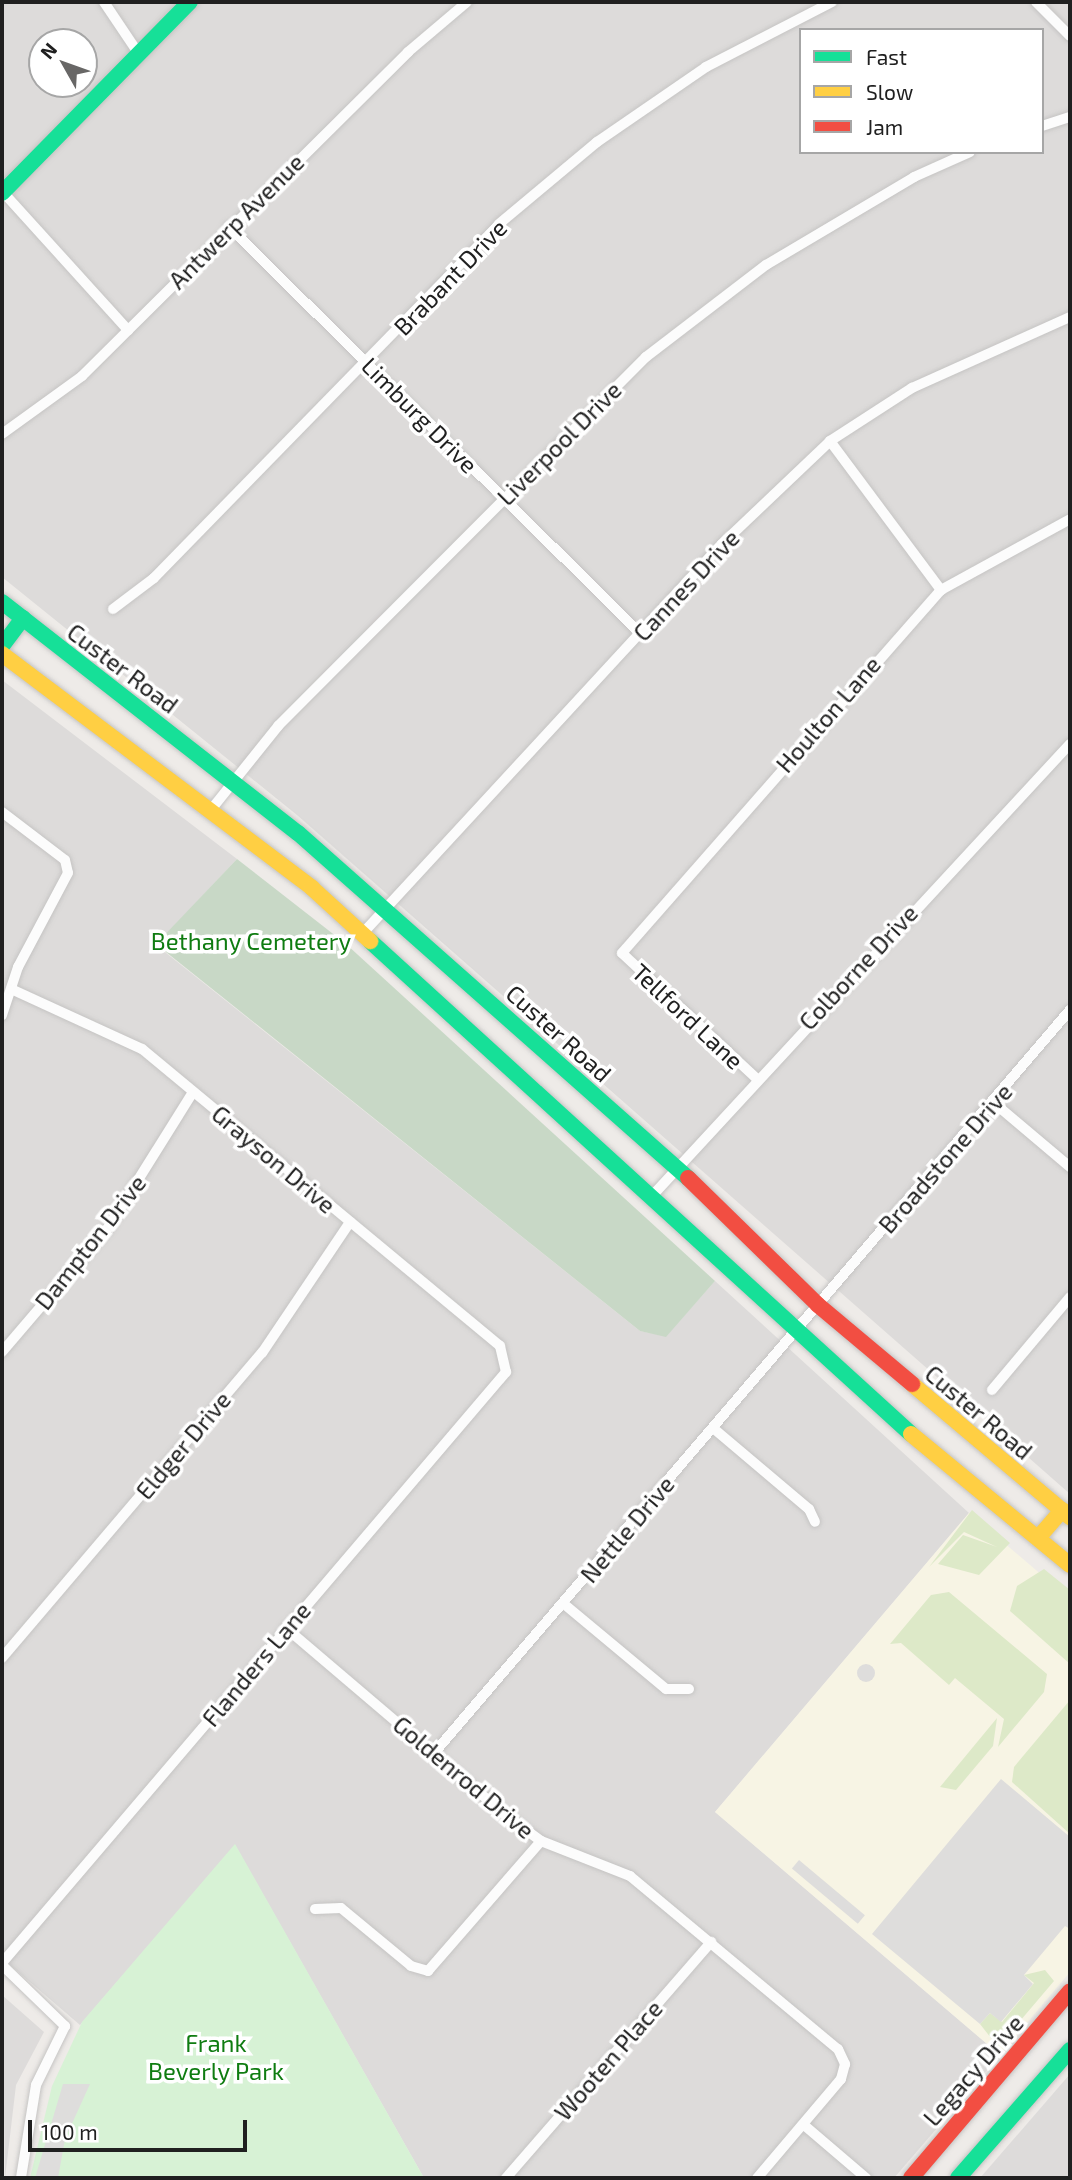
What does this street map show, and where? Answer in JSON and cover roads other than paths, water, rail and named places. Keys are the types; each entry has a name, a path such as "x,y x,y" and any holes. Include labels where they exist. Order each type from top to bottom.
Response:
{"main road":[{"path":"2,192 190,2"},
{"name":"Custer Road","path":"2,602 232,778 384,908 677,1168 818,1305 1066,1513"},
{"path":"2,646 23,618"},
{"path":"2,654 210,811 363,933 798,1328 883,1410 1070,1565"},
{"path":"1038,1538 1066,1513"},
{"name":"Legacy Drive","path":"911,2178 1070,1992"},
{"path":"958,2178 1070,2050"}],"street":[{"path":"104,2 139,54"},
{"name":"Antwerp Avenue","path":"2,434 82,376 229,227 467,2"},
{"name":"Brabant Drive","path":"113,609 154,578 368,363 499,224 597,142 705,66 832,2"},
{"path":"1036,2 1070,36"},
{"path":"1044,125 1070,117"},
{"name":"Liverpool Drive","path":"210,811 232,778 502,498 646,357 766,265 914,177 966,154"},
{"path":"2,192 128,330"},
{"name":"Limburg Drive","path":"229,227 641,634"},
{"name":"Cannes Drive","path":"363,933 722,544 830,441 912,388 1070,317"},
{"path":"830,441 941,590"},
{"name":"Houlton Lane","path":"622,953 941,590 1070,519"},
{"name":"Colborne Drive","path":"652,1196 755,1078 1070,744"},
{"path":"2,812 65,860 68,873 18,967 13,990 2,1015"},
{"name":"Tellford Lane","path":"622,953 755,1078"},
{"name":"Grayson Drive","path":"13,990 142,1049 500,1346 506,1364"},
{"name":"Broadstone Drive","path":"818,1305 1070,1010"},
{"name":"Dampton Drive","path":"2,1352 108,1228 192,1091"},
{"path":"993,1102 1070,1167"},
{"name":"Eldger Drive","path":"2,1658 262,1353 350,1222"},
{"path":"992,1390 1070,1297"},
{"name":"Nettle Drive","path":"434,1753 818,1305"},
{"name":"Flanders Lane","path":"2,1964 506,1364"},
{"path":"713,1428 809,1509 815,1522"},
{"path":"564,1604 666,1689 690,1689"},
{"name":"Goldenrod Drive","path":"286,1628 541,1841 630,1876 826,2036 845,2064 841,2079 803,2125"},
{"path":"315,1909 341,1908 411,1966 428,1971 541,1841"},
{"name":"Wooten Place","path":"506,2178 711,1941"},
{"path":"2,1964 65,2026 36,2085 22,2178"},
{"path":"757,2178 803,2125 866,2178"}],"park label":[{"name":"Bethany Cemetery","path":"251,941"},
{"name":"Frank Beverly Park","path":"216,2057"}]}
